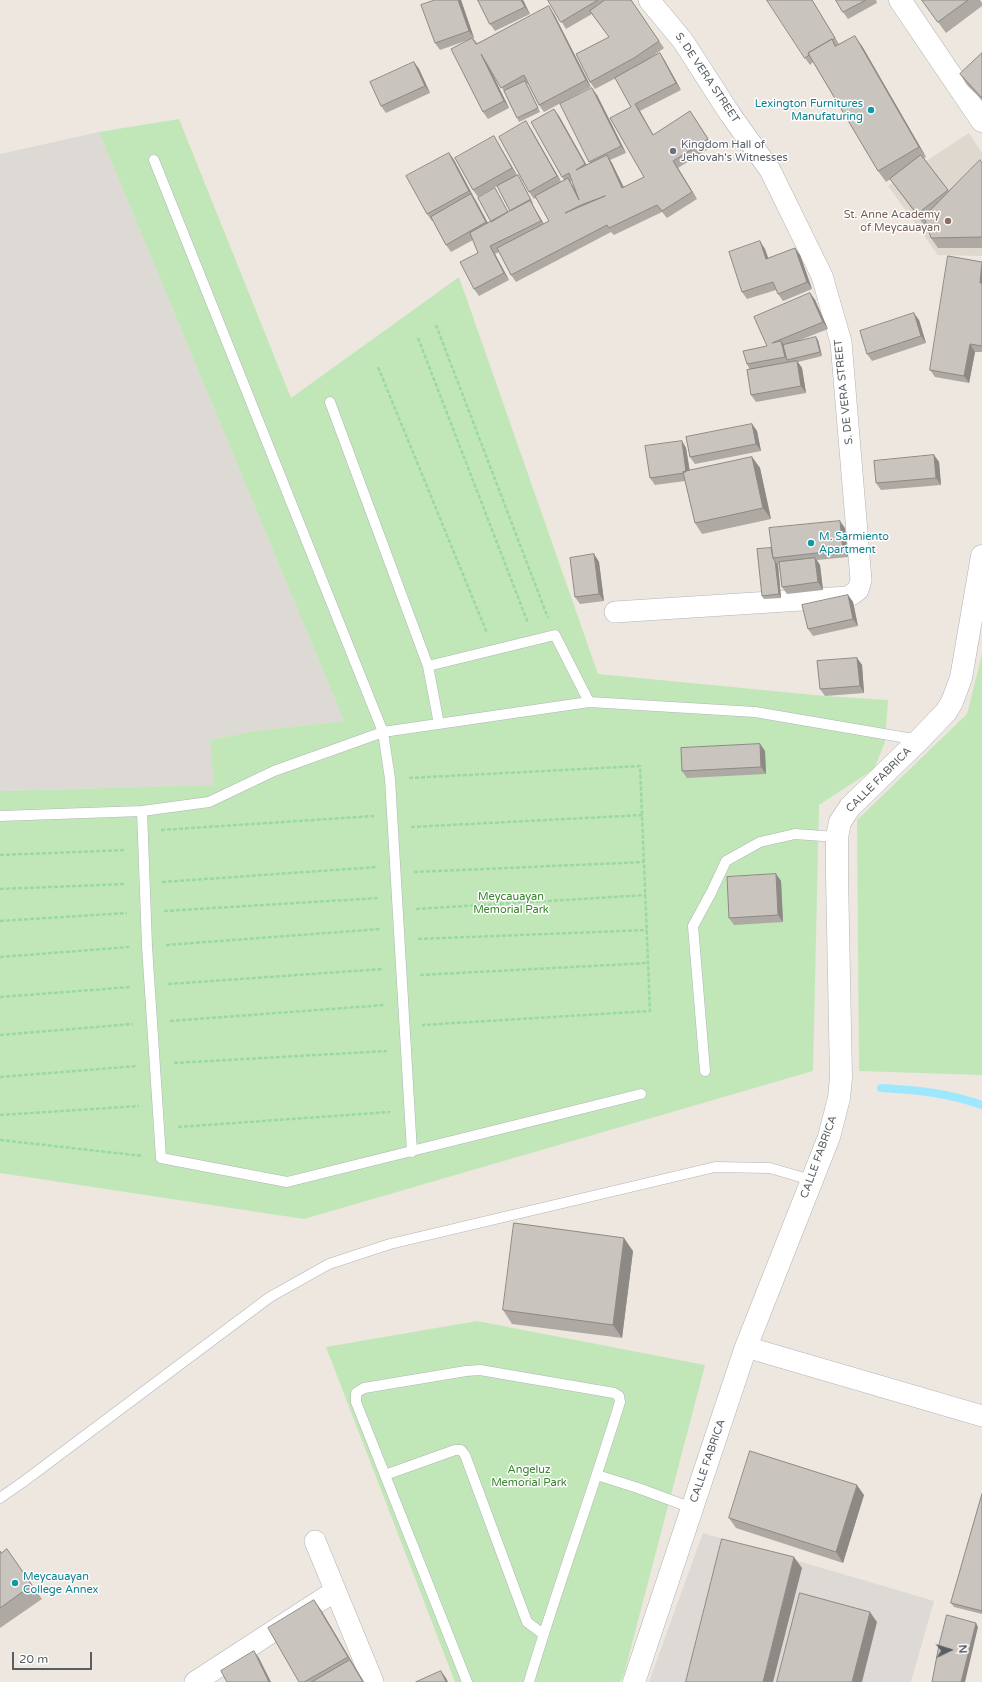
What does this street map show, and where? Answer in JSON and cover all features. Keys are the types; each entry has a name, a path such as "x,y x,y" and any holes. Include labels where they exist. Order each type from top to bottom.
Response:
{"street":[{"name":"S. DE VERA STREET","path":"615,612 671,607 848,597 858,590 861,580 841,342 822,276 770,170 730,114 683,41 649,0"},
{"path":"900,0 982,122"},
{"name":"CALLE FABRICA","path":"634,1682 746,1347 829,1137 839,1098 841,1078 837,836 840,822 850,807 946,712 957,693 982,556"},
{"path":"746,1347 982,1416"},
{"path":"315,1541 373,1682"},
{"path":"195,1682 335,1591"}],"lane":[{"path":"154,160 383,732 390,779 412,1152"},
{"path":"330,402 428,666 438,724"},
{"path":"428,666 555,636 588,702"},
{"path":"0,816 142,811 209,802 274,771 383,732 588,702 755,712 919,740"},
{"path":"142,811 147,946 161,1158 287,1182 641,1094"},
{"path":"705,1070 693,926 726,861 760,842 795,834 837,836"},
{"path":"0,1498 270,1297 329,1264 390,1244 715,1167 770,1168 811,1180"},
{"path":"467,1682 356,1402 356,1393 364,1388 480,1370 614,1393 619,1396 620,1402 528,1682"},
{"path":"385,1475 455,1450 461,1450 465,1455 527,1622 543,1634"},
{"path":"597,1475 692,1508"}],"path":[{"path":"436,325 555,636"},
{"path":"418,338 534,640"},
{"path":"378,367 494,650"},
{"path":"390,779 640,766 650,1010 405,1026"},
{"path":"143,831 392,815"},
{"path":"393,828 642,815"},
{"path":"0,855 144,849"},
{"path":"0,889 145,883 396,869 644,862"},
{"path":"398,910 646,895"},
{"path":"0,921 397,897"},
{"path":"0,957 399,927"},
{"path":"400,940 647,930"},
{"path":"0,996 401,972 648,963"},
{"path":"0,1035 152,1022 403,1004"},
{"path":"0,1077 155,1064 406,1050"},
{"path":"0,1115 158,1104"},
{"path":"159,1128 410,1111"},
{"path":"0,1140 161,1158"}],"shaded area":[{"path":"99,132 344,721 255,731 210,740 215,785 0,791 0,154"},
{"name":"St. Anne Academy of Meycauayan","path":"969,133 982,153 982,256 938,255 888,186"},
{"path":"703,1533 934,1601 911,1682 649,1682"}],"green space":[{"name":"Meycauayan Memorial Park","path":"179,119 291,398 459,277 598,674 825,696 888,700 885,742 874,769 819,805 813,1071 304,1219 0,1173 0,791 214,785 210,740 255,731 344,721 99,132"},
{"path":"982,654 982,1075 859,1071 857,820 967,714"},
{"name":"Angeluz Memorial Park","path":"477,1321 705,1365 624,1674 620,1682 455,1682 326,1347"}],"building":[{"path":"435,0 458,0 469,31 435,43 421,5"},
{"path":"478,0 521,0 525,7 490,24"},
{"path":"548,0 598,0 561,22"},
{"path":"605,0 631,0 659,41 634,58 590,82 576,54 609,37 590,11"},
{"path":"767,0 812,0 835,38 808,53 809,55 805,58"},
{"path":"836,0 866,0 843,12"},
{"path":"922,0 968,0 938,22"},
{"path":"549,6 586,80 539,105 524,75 501,88 481,54 504,101 483,112 451,49 472,38 476,44"},
{"name":"Lexington Furnitures Manufaturing","path":"855,36 919,147 878,171 808,53 832,39 835,46"},
{"path":"660,53 676,83 635,104 653,135 690,111 708,139 673,161 692,192 662,211 657,205 609,228 607,225 511,275 497,248 549,221 535,196 568,178 579,200 569,173 562,177 531,122 554,109 585,164 576,170 607,155 622,188 644,177 610,118 631,107 615,78","holes":["605,196 565,213 581,205"]},
{"path":"982,53 982,98 960,74"},
{"path":"414,62 425,86 381,106 370,82"},
{"path":"525,81 538,108 517,118 504,91"},
{"path":"592,88 621,146 589,162 560,104"},
{"path":"526,121 557,176 529,192 499,137"},
{"path":"494,136 512,168 473,190 455,158"},
{"path":"449,153 469,191 427,214 406,176"},
{"path":"921,155 948,190 917,214 890,179"},
{"path":"980,160 982,163 982,237 931,238 924,217"},
{"path":"518,175 531,200 510,211 497,186"},
{"path":"495,188 508,212 491,222 478,198"},
{"path":"471,194 486,222 446,245 431,217"},
{"path":"530,200 541,221 490,246 504,273 474,289 460,262 478,253 470,233"},
{"path":"760,241 766,259 795,248 807,282 778,294 773,282 742,292 729,252"},
{"path":"948,256 982,262 980,283 982,283 982,346 970,344 964,376 930,370"},
{"path":"810,293 823,322 772,343 781,341 785,357 747,364 743,351 767,346 754,317"},
{"path":"914,313 921,336 867,354 860,331"},
{"path":"816,337 820,352 787,360 783,345"},
{"path":"797,361 801,386 751,395 747,370"},
{"path":"752,424 756,444 690,457 686,437"},
{"path":"682,441 686,472 650,478 645,446"},
{"path":"934,455 936,478 876,483 874,461"},
{"path":"752,457 763,508 695,523 683,472"},
{"name":"M. Sarmiento Apartment","path":"840,521 843,550 773,558 769,528"},
{"path":"771,548 775,561 779,594 762,596 757,549"},
{"path":"594,554 599,594 575,597 570,558"},
{"path":"815,558 818,582 782,587 779,562"},
{"path":"848,595 853,619 808,629 802,605"},
{"path":"857,658 860,686 820,689 817,661"},
{"path":"760,744 761,767 682,771 681,748"},
{"path":"776,874 778,915 729,918 727,877"},
{"path":"514,1223 624,1238 613,1325 503,1310"},
{"path":"750,1451 857,1485 836,1552 729,1518"},
{"path":"982,1494 982,1611 951,1603"},
{"path":"722,1539 794,1557 763,1682 686,1682"},
{"path":"7,1549 32,1585 0,1608 0,1551 1,1553"},
{"path":"800,1593 870,1612 852,1682 777,1682"},
{"path":"314,1600 348,1657 304,1682 299,1682 268,1628"},
{"path":"947,1615 976,1623 961,1682 932,1682 939,1645"},
{"path":"254,1651 269,1682 227,1682 221,1671"},
{"path":"350,1660 363,1682 312,1682"},
{"path":"441,1671 446,1682 416,1682"}],"waterway":[{"path":"881,1088 932,1093 982,1105"}],"place":[{"name":"Lexington Furnitures Manufaturing","path":"871,110"},
{"name":"Kingdom Hall of Jehovah's Witnesses","path":"673,151"},
{"name":"St. Anne Academy of Meycauayan","path":"948,221"},
{"name":"M. Sarmiento Apartment","path":"811,543"},
{"name":"Meycauayan College Annex","path":"15,1583"}]}
